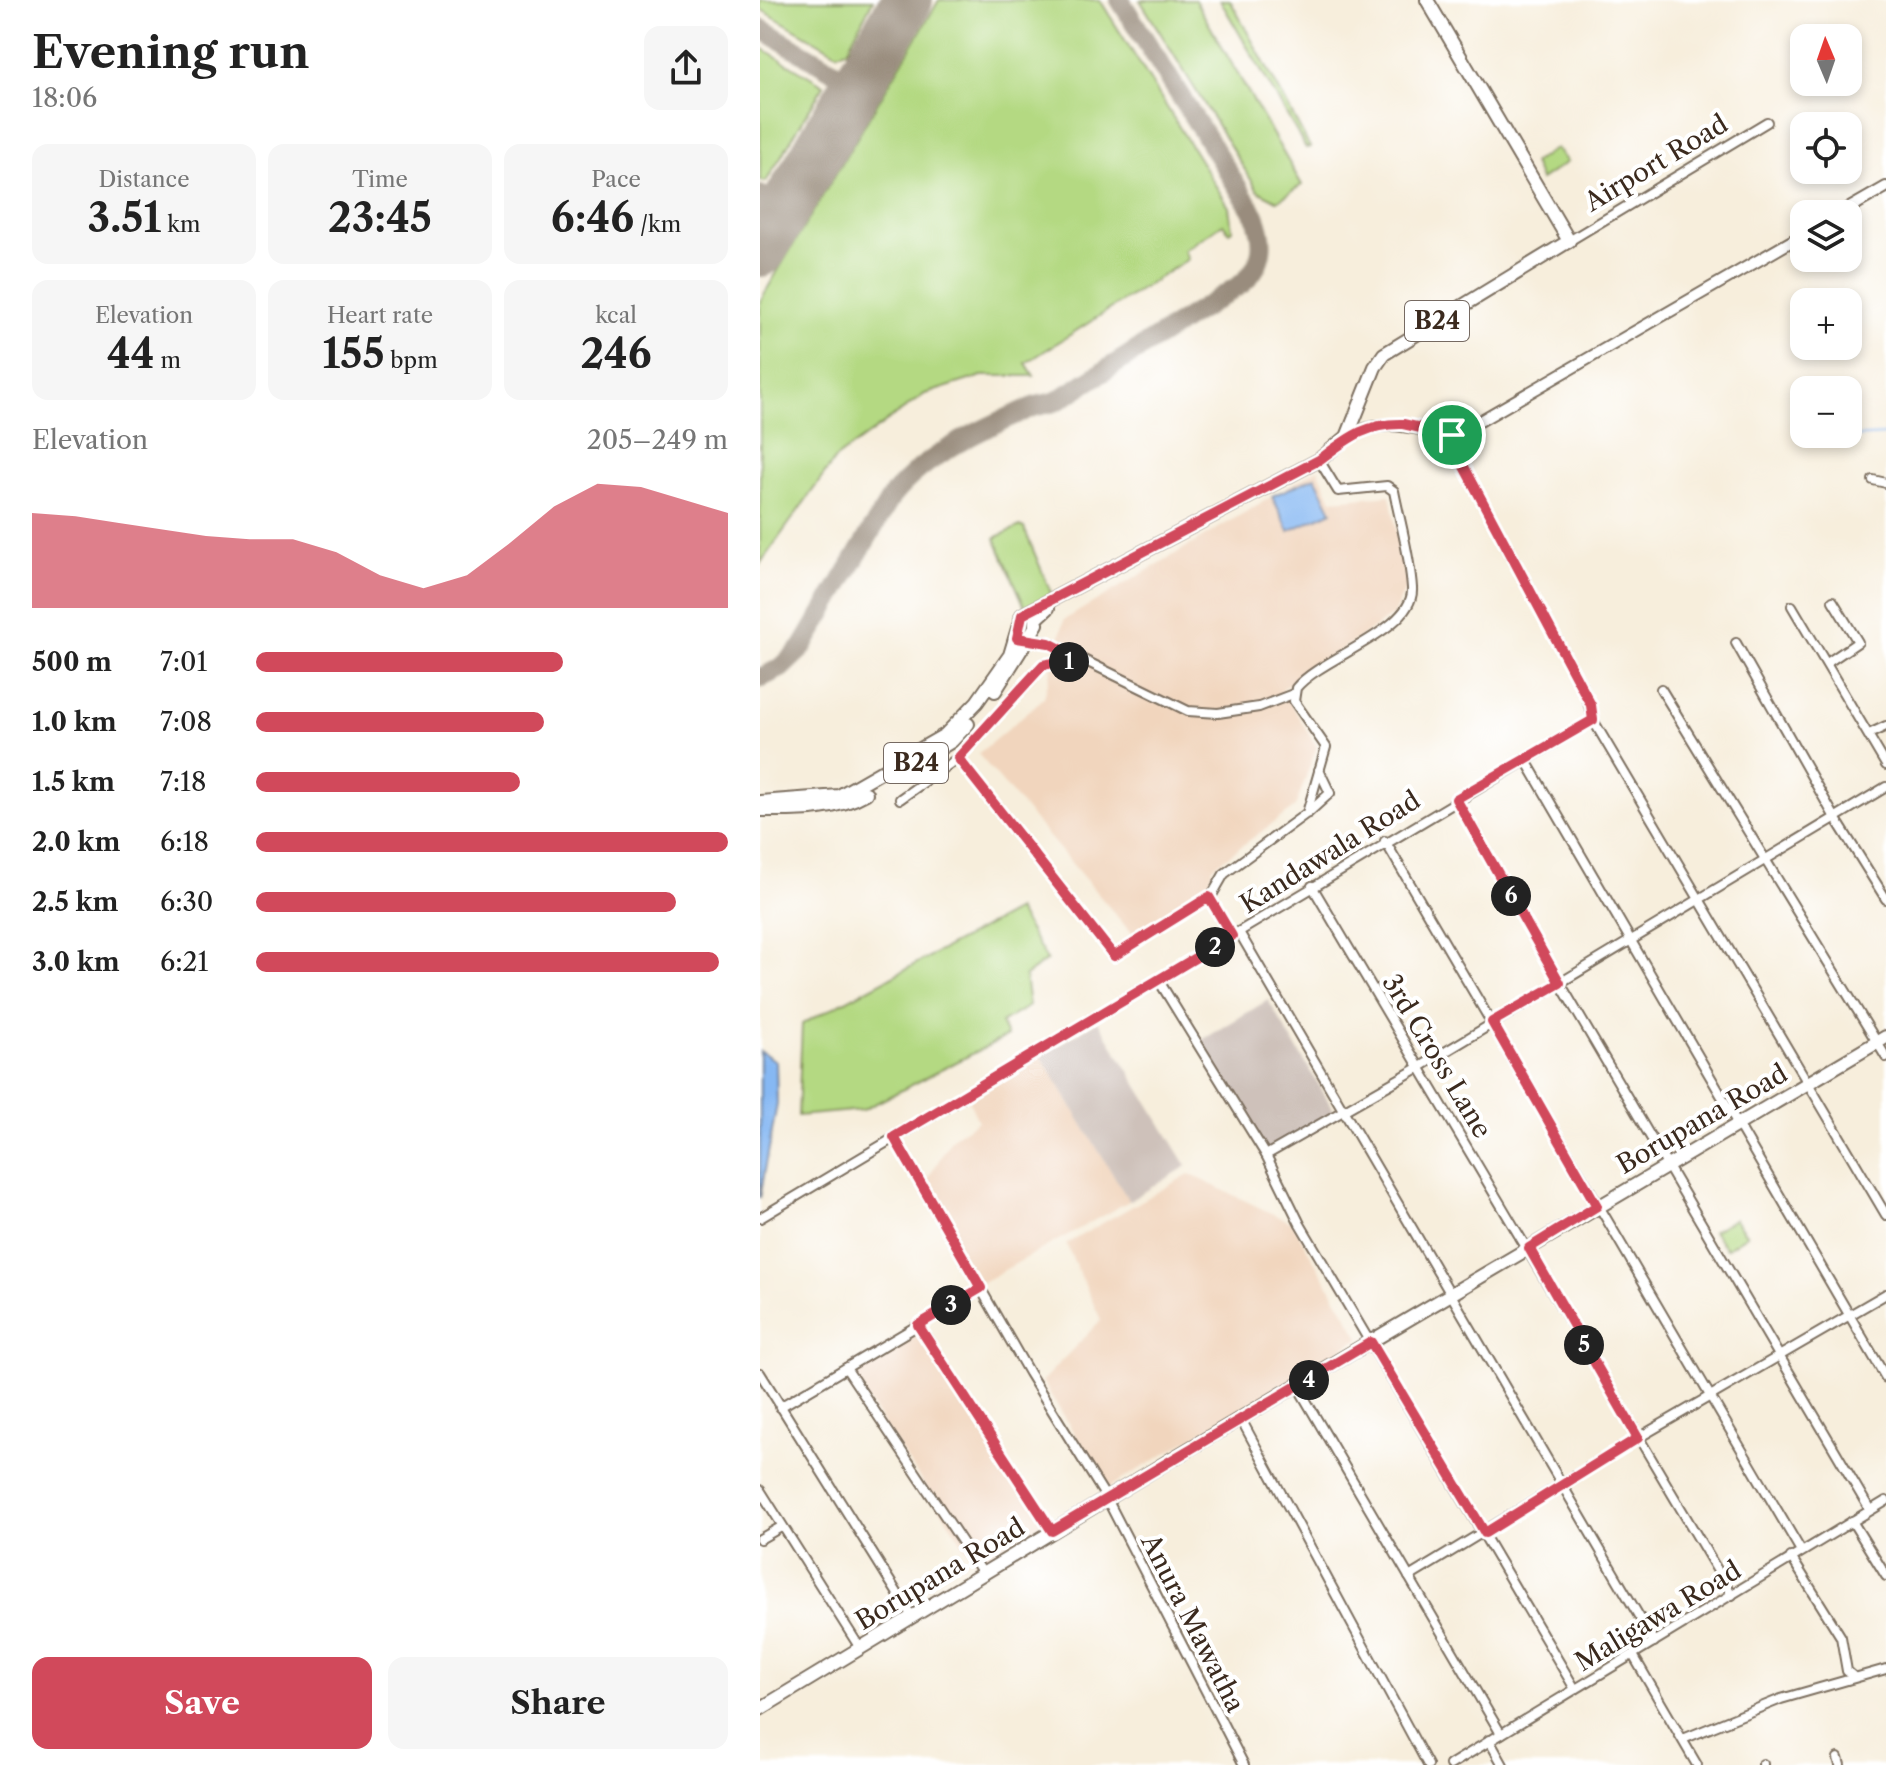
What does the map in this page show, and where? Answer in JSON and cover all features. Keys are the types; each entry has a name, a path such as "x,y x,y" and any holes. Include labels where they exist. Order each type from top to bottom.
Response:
{"main road":[{"path":"1427,0 1569,241"},
{"name":"B24","path":"760,810 815,810 852,801 952,741 1013,667 1024,639 1022,615 1033,619 1059,598 1319,460 1347,437 1375,367 1384,354 1569,241"},
{"name":"B24","path":"760,802 821,800 839,796 934,742 959,723 1024,639"},
{"name":"Borupana Road","path":"760,1709 911,1615 1737,1123 1882,1040"}],"street":[{"name":"Airport Road","path":"1569,241 1767,122"},
{"path":"1862,201 1886,187"},
{"path":"1347,437 1367,427 1390,424 1452,435 1790,242"},
{"path":"1452,435 1453,446 1586,694 1593,720 1886,1215"},
{"path":"1024,639 1049,643 1188,711 1218,713 1259,707 1293,694 1300,683 1330,661 1398,620 1413,591 1394,491 1387,486 1338,491 1319,460"},
{"path":"1873,480 1886,483"},
{"path":"1827,663 1858,642 1833,601"},
{"path":"1792,606 1886,765"},
{"path":"1033,619 1049,643"},
{"path":"1736,643 1834,816 1886,899"},
{"path":"900,799 958,758 1043,665 1078,658"},
{"path":"1661,689 1882,1040 1886,1057"},
{"path":"1293,694 1295,704 1326,747 1307,813"},
{"name":"Kandawala Road","path":"760,1218 1159,981 1385,841 1593,720"},
{"path":"1869,734 1886,726"},
{"path":"958,758 1114,956 1209,897 1224,874 1330,793 1319,770"},
{"path":"1525,759 1886,1378"},
{"path":"1266,1155 1420,1067 1886,787"},
{"path":"1456,799 1560,983 1870,1510"},
{"path":"1385,841 1801,1551"},
{"name":"3rd Cross Lane","path":"1312,886 1732,1595"},
{"path":"1209,897 1343,1110 1654,1642"},
{"path":"1159,981 1266,1155 1300,1224 1575,1689"},
{"name":"Anura Mawatha","path":"894,1137 1029,1373 1107,1499 1244,1765"},
{"path":"780,1407 981,1288"},
{"path":"1409,1577 1638,1438 1886,1294"},
{"path":"918,1325 1052,1531"},
{"path":"846,1368 983,1573"},
{"path":"760,1373 911,1615"},
{"path":"1298,1387 1501,1734"},
{"path":"1241,1419 1428,1765"},
{"path":"760,1490 860,1648"},
{"name":"Maligawa Road","path":"1450,1765 1886,1501"},
{"path":"1852,1521 1886,1576"},
{"path":"760,1539 781,1527"},
{"path":"1791,1557 1841,1637 1847,1671 1854,1677"},
{"path":"1633,1655 1697,1765"},
{"path":"1683,1739 1781,1699 1886,1669"},
{"path":"1489,1740 1503,1765"}],"shaded area":[{"path":"1318,469 1332,500 1390,495 1407,585 1393,615 1282,689 1317,747 1295,807 1213,867 1210,882 1133,935 978,754 1044,698 1064,620"},
{"path":"1268,1000 1336,1114 1267,1155 1199,1042"},
{"path":"1098,1021 1187,1166 1129,1201 1041,1056"},
{"path":"1041,1056 1129,1201 979,1284 923,1187 952,1138 978,1121 968,1099"},
{"path":"1189,1174 1292,1223 1360,1338 1108,1488 1042,1381 1101,1320 1066,1244"},
{"path":"918,1325 1052,1531 983,1573 846,1368"}],"green space":[{"path":"760,0 873,0 847,50 837,53 760,9"},
{"path":"939,0 1100,0 1229,207 1232,230 1229,232 1223,224 1184,250 1188,259 1026,363 1034,376 982,376 925,394 836,458 760,564 760,301"},
{"path":"1140,0 1195,0 1302,185 1277,201 1258,191"},
{"path":"1220,0 1230,0 1310,147 1306,148"},
{"path":"760,47 824,85 766,182 760,181"},
{"path":"1556,148 1567,162 1540,180 1533,163"},
{"path":"1020,526 1024,528 1052,595 1026,609 995,538"},
{"path":"1017,910 1047,960 1025,976 1029,1006 1001,1023 1007,1036 863,1110 798,1116 802,1024"},
{"path":"1734,1219 1747,1235 1726,1249 1713,1231"}],"water":[{"path":"1315,477 1332,511 1289,531 1272,496"},
{"path":"760,1051 776,1061 777,1104 760,1198"}],"waterway":[{"path":"1862,436 1886,435"}],"taxiway":[{"path":"760,678 781,668 802,648 892,496 921,468 938,455 995,424 1033,407 1057,401 1243,283 1255,268 1262,243 1255,215 1120,0"},
{"path":"760,28 857,85"},
{"path":"760,195 784,209"}],"runway":[{"path":"760,251 907,0"}],"route":[{"path":"1403,424 1452,435 1453,446 1591,705 1593,720 1456,799 1560,983 1492,1022 1597,1206 1529,1248 1638,1438 1485,1533 1371,1342 1052,1531 918,1325 981,1288 894,1137 1232,936 1209,897 1114,956 958,758 1043,665 1072,662 1078,658 1049,643 1029,637 1025,641 1017,638 1022,615 1319,460 1359,430 1403,424"}]}
